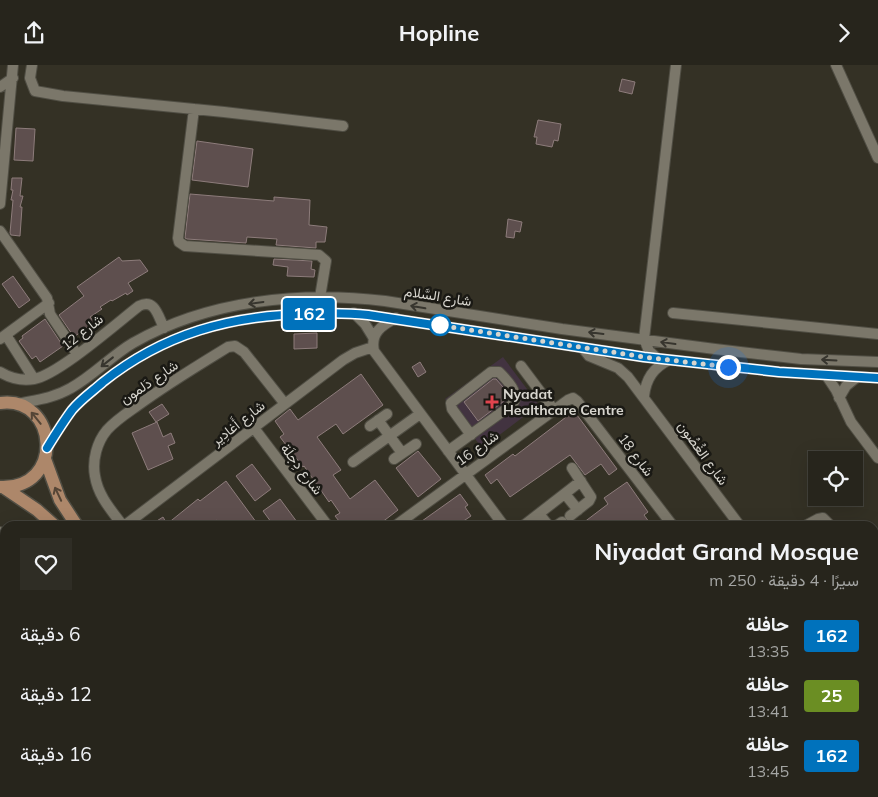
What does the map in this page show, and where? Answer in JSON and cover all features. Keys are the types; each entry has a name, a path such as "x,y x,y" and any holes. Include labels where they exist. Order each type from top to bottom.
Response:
{"main road":[{"path":"5,402 30,410 40,421 46,434 49,474 60,500 74,521"},
{"path":"2,487 16,486 29,480 38,471 46,454"},
{"path":"2,487 37,510 49,521"}],"street":[{"path":"0,204 13,65"},
{"path":"32,65 30,78 35,91 63,97 194,109 343,126"},
{"path":"612,352 639,347 644,339 676,65"},
{"path":"836,65 878,159"},
{"path":"0,87 13,78"},
{"path":"194,109 179,242 185,246 319,255 326,261 320,297"},
{"path":"0,231 48,298 50,314 77,354"},
{"name":"شارع السَّلام","path":"5,402 52,397 73,387 132,344 164,328 203,314 242,305 284,299 320,297 385,301 552,328 801,359 878,362"},
{"path":"34,379 3,337 49,303"},
{"name":"شارع 12","path":"34,379 51,372 144,303 150,304 155,309 164,328"},
{"path":"354,313 365,324 378,358 500,521"},
{"name":"شارع السَّلام","path":"46,454 64,421 82,399 122,367 156,347 206,327 287,314 354,313 664,360 878,378"},
{"path":"673,313 878,334"},
{"name":"شارع أَغادِير","path":"131,521 343,360 373,342 380,327 396,318"},
{"path":"644,339 649,351 664,360 648,378 644,396"},
{"name":"شارع دَلمون","path":"120,521 101,495 94,476 95,457 101,438 114,423 160,389 228,347 235,347 244,352 285,404"},
{"name":"شارع الغُصُون","path":"582,347 589,356 618,368 628,377 736,521"},
{"path":"521,366 554,410"},
{"path":"448,451 471,435 515,402 515,392 501,373 497,371 491,372 451,403 452,409 471,435"},
{"path":"0,372 18,379 34,379"},
{"path":"826,375 840,398 851,422 878,458"},
{"path":"840,398 846,386 857,377"},
{"name":"شارع 16","path":"402,521 554,410 571,399 577,401"},
{"name":"شارع 18","path":"577,401 669,521"},
{"path":"353,463 420,414"},
{"path":"378,420 390,436 398,456 416,444"},
{"name":"شارع دِجلَة","path":"254,429 324,521"},
{"path":"566,518 589,501 591,497 572,468"},
{"path":"530,521 582,481"},
{"path":"565,494 566,518"},
{"path":"539,514 545,521"},
{"path":"814,521 823,518 826,521"}],"shaded area":[{"name":"Nyadat Healthcare Centre","path":"503,357 539,405 482,448 445,399"}],"building":[{"path":"622,79 635,82 632,94 619,91"},
{"path":"538,120 561,124 558,141 554,140 552,147 536,144 537,137 534,137"},
{"path":"16,128 35,129 33,161 14,160"},
{"path":"197,141 253,149 248,187 192,180"},
{"path":"12,178 22,178 20,196 23,196 20,207 22,207 20,236 11,235 10,233 13,200 11,200 13,190 11,190"},
{"path":"190,194 274,201 274,197 310,200 309,225 327,227 325,242 316,242 316,248 276,245 277,239 247,237 246,243 187,239 185,238"},
{"path":"508,219 522,222 520,232 515,231 514,238 506,237"},
{"path":"119,257 122,261 140,260 148,271 128,283 133,291 100,307 102,309 90,317 94,322 74,337 59,315 84,296 77,287"},
{"path":"274,259 312,261 311,269 315,270 314,277 287,276 288,267 273,265"},
{"path":"13,276 30,300 19,308 2,284"},
{"path":"45,319 63,346 40,362 36,356 32,359 19,341 23,338 22,336"},
{"path":"317,333 317,348 294,349 294,334"},
{"path":"420,362 426,372 418,377 412,367"},
{"path":"361,374 383,405 343,434 336,424 317,437 341,470 333,475 350,499 375,480 398,510 384,521 339,521 335,516 340,513 331,500 329,502 304,466 280,437 284,434 275,421 290,409 298,420"},
{"path":"493,379 496,379 503,387 508,398 478,421 464,402"},
{"path":"162,404 169,414 156,422 149,412"},
{"path":"574,411 617,469 609,475 601,464 585,475 570,455 510,497 497,479 491,484 485,475 513,454 515,456"},
{"path":"157,422 163,437 171,433 175,443 168,446 173,459 148,470 132,433"},
{"path":"418,451 441,479 418,497 396,468"},
{"path":"252,464 271,489 255,501 236,476"},
{"path":"226,481 255,521 171,521 198,499 200,501"},
{"path":"627,482 648,512 644,515 648,521 586,521 608,504 604,498"},
{"path":"460,494 468,505 465,507 471,516 464,521 422,521"},
{"path":"280,499 296,521 270,521 263,511"},
{"path":"163,517 165,521 157,521"}],"bus line":[{"name":"162","path":"47,448 64,421 82,399 139,356 181,336 206,327 287,314 354,313 644,357 779,372 878,378"}],"place":[{"name":"Nyadat Healthcare Centre","path":"492,402"}],"route":[{"path":"440,325 438,325 644,357 728,367"}]}
